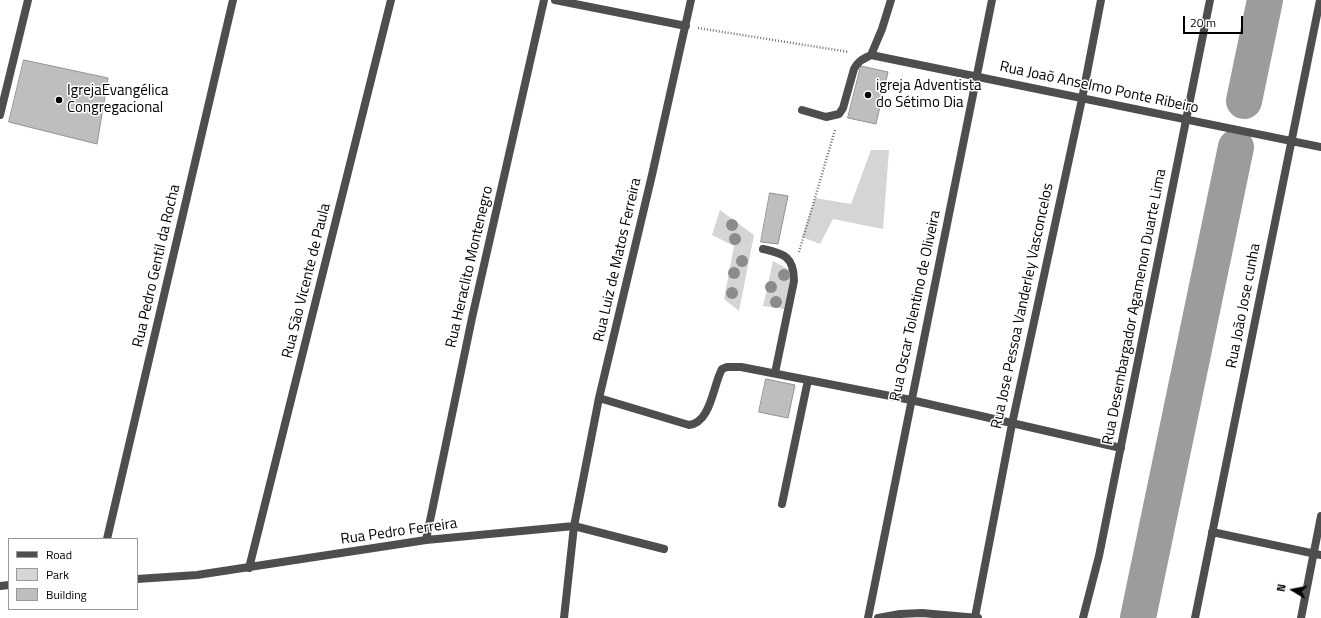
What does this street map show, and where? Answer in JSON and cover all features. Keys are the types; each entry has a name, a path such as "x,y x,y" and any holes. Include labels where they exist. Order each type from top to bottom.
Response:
{"street":[{"path":"0,115 28,0"},
{"name":"Rua Pedro Gentil da Rocha","path":"107,538 233,0"},
{"name":"Rua São Vicente de Paula","path":"250,568 391,0"},
{"name":"Rua Heraclito Montenegro","path":"426,540 472,318 544,0"},
{"path":"555,0 686,26"},
{"name":"Rua Luiz de Matos Ferreira","path":"564,618 574,526 599,398 652,175 691,0"},
{"path":"802,110 826,117 839,114 843,108 856,64 861,59 871,55 882,29 891,0"},
{"name":"Rua Oscar Tolentino de Oliveira","path":"868,618 992,0"},
{"name":"Rua Jose Pessoa Vanderley Vasconcelos","path":"976,618 1012,424 1082,99 1101,0"},
{"name":"Rua Desembargador Agamenon Duarte Lima","path":"1083,618 1099,556 1210,0"},
{"name":"Rua João Jose cunha","path":"1195,618 1320,0"},
{"name":"Rua Joaõ Anselmo Ponte Ribeiro","path":"871,55 1321,147"},
{"path":"763,249 785,255 792,264 794,270 794,281 775,373"},
{"path":"599,398 689,425 694,425 703,418 722,369 727,367 741,367 911,400 1121,448"},
{"path":"782,504 808,380"},
{"path":"1301,618 1317,554 1321,516"},
{"name":"Rua Pedro Ferreira","path":"138,579 197,576 426,540 574,526 664,549"},
{"path":"1212,532 1317,554"},
{"path":"878,618 900,614 922,613 976,618"}],"path":[{"path":"686,26 871,55"},
{"path":"794,270 839,114"}],"green space":[{"path":"871,150 889,150 883,229 833,219 820,244 802,237 815,198 851,204"},
{"path":"720,210 754,235 739,311 724,299 734,246 712,235"},
{"path":"773,261 792,271 784,309 763,306"}],"building":[{"name":"IgrejaEvangélica Congregacional","path":"24,60 108,78 97,144 9,122"},
{"name":"igreja Adventista do Sétimo Dia","path":"861,66 888,72 876,124 848,118"},
{"path":"770,193 788,196 778,244 761,242"},
{"path":"766,379 795,385 788,418 759,412"}],"waterway":[{"path":"1244,101 1265,0"},
{"path":"1138,618 1236,147"}],"place":[{"name":"igreja Adventista do Sétimo Dia","path":"868,95"},
{"name":"IgrejaEvangélica Congregacional","path":"59,100"}]}
